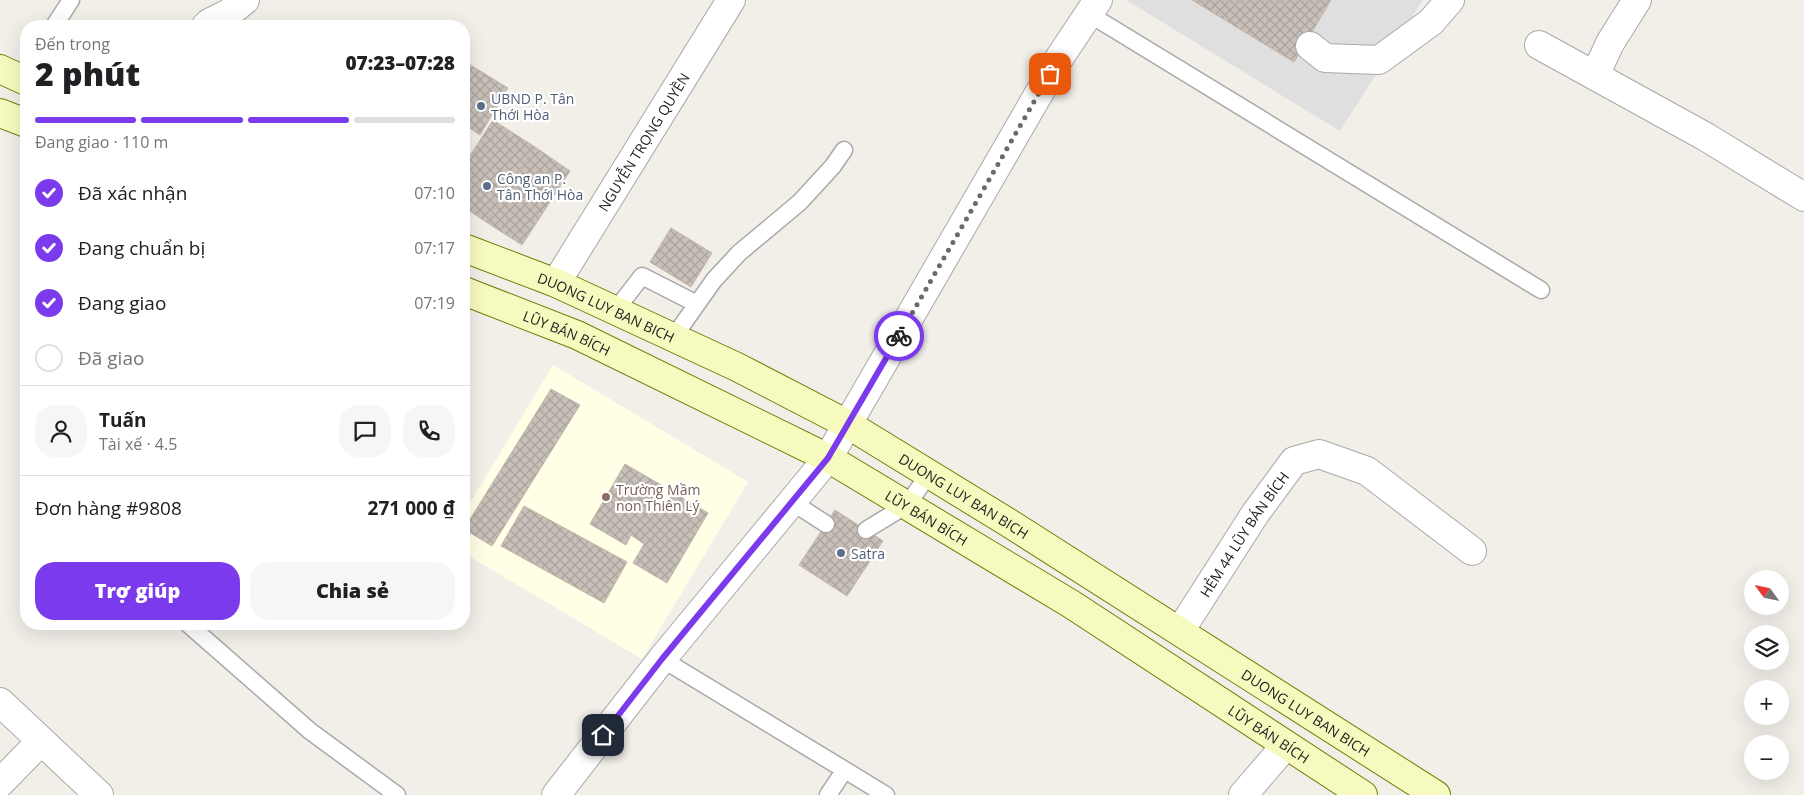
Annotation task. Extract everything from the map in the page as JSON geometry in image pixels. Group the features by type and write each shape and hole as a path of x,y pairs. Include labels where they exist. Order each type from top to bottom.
{"main road":[{"path":"0,70 20,78"},
{"path":"0,113 20,121"},
{"name":"DUONG LUY BAN BICH","path":"470,250 556,283 737,367 848,425 930,474 1180,631 1436,795"},
{"name":"LŨY BÁN BÍCH","path":"470,293 577,334 828,458 1071,604 1364,795"}],"street":[{"path":"214,20 229,13 245,0"},
{"name":"NGUYỄN TRỌNG QUYỀN","path":"556,283 730,0"},
{"path":"1310,46 1325,58 1379,60 1431,22 1450,0"},
{"path":"1602,79 1598,69 1610,43 1637,0"},
{"path":"556,795 662,659 828,458 1060,57 1093,7"},
{"path":"1539,45 1706,137 1804,197"},
{"name":"HẺM 44 LŨY BÁN BÍCH","path":"1180,631 1255,514 1294,461 1319,454 1367,471 1472,551"},
{"path":"0,702 99,795"},
{"path":"0,783 41,741"},
{"path":"1243,795 1286,745"}],"lane":[{"path":"58,20 71,0"},
{"path":"1093,7 1541,290"},
{"path":"673,338 714,280 739,254 800,202 833,166 844,150"},
{"path":"615,311 642,276 697,304"},
{"path":"866,530 907,505 930,474"},
{"path":"792,502 826,524"},
{"path":"195,630 310,731 397,795"},
{"path":"662,659 886,795"},
{"path":"828,795 844,771"}],"shaded area":[{"path":"1126,0 1423,0 1340,131"},
{"name":"Trường Mầm non Thiên Lý","path":"553,365 748,482 642,659 470,557 470,503"}],"building":[{"path":"1192,0 1331,0 1294,62"},
{"name":"UBND P. Tân Thới Hòa","path":"470,65 508,88 480,135 470,128"},
{"name":"Công an P. Tân Thới Hòa","path":"493,120 535,147 486,222 470,211 470,156"},
{"path":"535,147 570,171 522,245 486,222"},
{"path":"671,228 712,253 691,287 650,262"},
{"path":"551,389 580,405 492,546 470,533 470,519"},
{"path":"625,464 663,486 655,499 665,505 673,492 708,513 667,583 633,563 644,544 631,535 626,545 590,524"},
{"path":"524,506 627,562 604,603 501,546"},
{"name":"Satra","path":"835,510 883,541 847,596 799,565"}],"way so far":[{"path":"899,336 1050,74"}],"place":[{"name":"UBND P. Tân Thới Hòa","path":"481,106"},
{"name":"Công an P. Tân Thới Hòa","path":"487,186"},
{"name":"Trường Mầm non Thiên Lý","path":"606,497"},
{"name":"Satra","path":"841,553"}],"route":[{"path":"603,735 662,659 828,458 899,336"}]}
